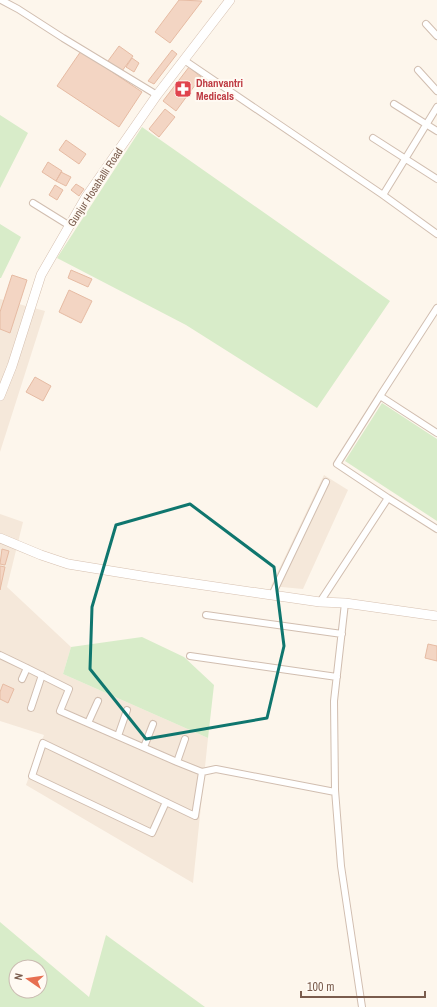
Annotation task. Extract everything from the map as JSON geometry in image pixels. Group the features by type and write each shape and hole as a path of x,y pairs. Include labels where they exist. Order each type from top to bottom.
{"street":[{"path":"1,0 157,94"},
{"name":"Gunjur Hosahalli Road","path":"0,396 12,366 41,275 92,188 157,94 230,0"},
{"path":"426,24 437,36"},
{"path":"184,60 383,195 437,234"},
{"path":"418,70 437,91"},
{"path":"394,104 437,132"},
{"path":"383,195 437,107"},
{"path":"373,138 437,179"},
{"path":"33,203 70,226"},
{"path":"437,308 337,464 437,529"},
{"path":"380,396 437,433"},
{"path":"272,595 326,482"},
{"path":"320,602 388,498"},
{"path":"0,538 41,555 68,564 320,602 346,603 437,616"},
{"path":"346,603 334,701 335,792 341,866 362,1007"},
{"path":"206,615 342,634"},
{"path":"0,655 69,689 60,711 177,762 202,772 216,769 335,792"},
{"path":"190,656 337,677"},
{"path":"22,679 27,668"},
{"path":"31,708 42,675"},
{"path":"88,723 98,701"},
{"path":"118,736 127,710"},
{"path":"144,747 153,724"},
{"path":"177,762 185,739"},
{"path":"166,802 152,833 32,776 43,743 166,802 195,816 202,772"}],"highlighted area":[{"path":"190,504 274,567 284,646 267,718 146,739 90,669 92,607 116,525"}],"shaded area":[{"path":"0,299 45,311 0,452"},
{"path":"324,475 348,490 303,589 271,586"},
{"path":"0,514 23,522 7,587 71,647 63,674 208,738 193,883 26,785 44,735 0,721"}],"green space":[{"path":"0,115 28,133 0,188"},
{"path":"142,127 390,301 317,408 186,325 57,258"},
{"path":"0,224 21,237 1,278 0,278"},
{"path":"382,403 437,439 437,521 345,461"},
{"path":"142,637 184,657 214,685 208,738 63,674 71,647"},
{"path":"0,922 44,959 8,959 8,999 48,999 48,962 89,997 106,935 205,1007 0,1007"}],"building":[{"path":"179,0 202,1 170,43 155,32"},
{"path":"119,46 133,56 122,71 108,61"},
{"path":"172,50 177,54 154,84 148,81"},
{"path":"81,51 142,92 119,127 57,86"},
{"path":"132,58 139,63 134,72 126,67"},
{"path":"189,67 201,77 176,111 163,101"},
{"path":"165,109 175,117 159,137 149,129"},
{"path":"66,140 86,154 79,164 59,150"},
{"path":"48,162 62,171 56,181 42,172"},
{"path":"61,172 71,177 66,186 56,181"},
{"path":"76,184 84,189 79,196 71,190"},
{"path":"55,185 63,190 57,200 49,195"},
{"path":"71,270 92,279 88,287 68,278"},
{"path":"12,275 27,280 10,333 0,329 0,312"},
{"path":"69,290 92,301 81,323 59,312"},
{"path":"35,377 51,386 43,401 26,392"},
{"path":"2,549 9,551 5,565 0,564"},
{"path":"0,566 5,567 0,590"},
{"path":"428,644 437,646 437,661 425,658"},
{"path":"3,684 14,689 8,703 0,699 0,692"}],"place":[{"name":"Dhanvantri Medicals","path":"183,89"}]}
